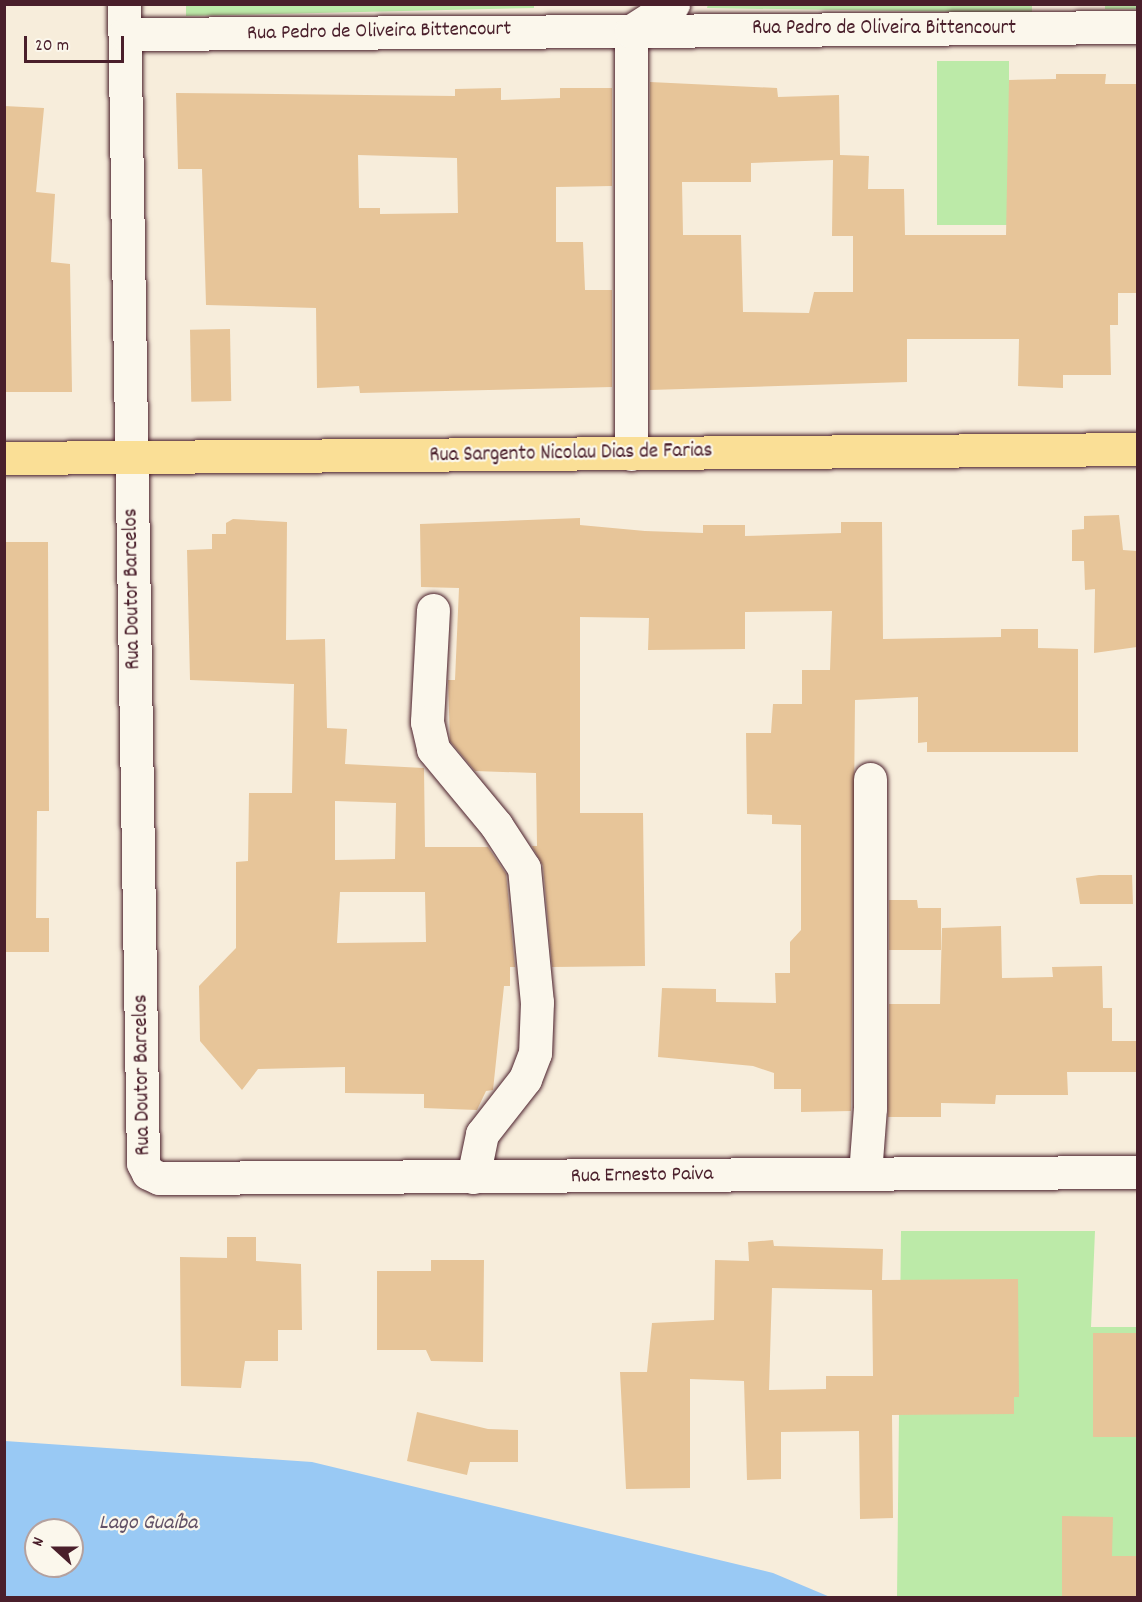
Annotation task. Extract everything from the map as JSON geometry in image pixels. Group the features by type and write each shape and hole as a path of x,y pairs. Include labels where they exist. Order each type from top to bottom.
{"main road":[{"name":"Rua Sargento Nicolau Dias de Farias","path":"4,458 131,459 1137,449"}],"street":[{"path":"561,4 598,29"},
{"path":"631,454 631,31 673,4"},
{"name":"Rua Pedro de Oliveira Bittencourt","path":"125,19 631,31 1063,16 1137,27"},
{"name":"Rua Doutor Barcelos","path":"125,19 143,1163 148,1173"},
{"path":"433,610 427,722 433,749 496,825 524,868 537,1002 535,1053 525,1079 482,1134 473,1177"},
{"path":"865,1174 870,1108 870,778"},
{"name":"Rua Ernesto Paiva","path":"148,1173 159,1178 1137,1172"}],"green space":[{"path":"186,4 534,4 534,8 186,16"},
{"path":"708,4 1032,5 1032,13 707,8"},
{"path":"1105,5 1137,5 1137,9 1105,9"},
{"path":"937,61 1009,61 1009,225 937,225"},
{"path":"901,1231 1095,1231 1091,1327 1137,1327 1137,1597 897,1598"}],"water":[{"name":"Lago Guaíba","path":"5,1441 312,1462 773,1573 830,1597 5,1597"}],"building":[{"path":"1056,74 1106,74 1105,84 1137,84 1137,293 1118,293 1118,325 1110,325 1111,375 1063,375 1063,388 1018,386 1019,339 907,339 907,382 650,390 650,82 777,88 778,97 839,95 840,155 869,156 868,189 904,189 905,235 1006,235 1009,80 1056,79","holes":["833,160 832,236 853,236 853,292 814,292 809,313 743,312 741,235 683,235 682,182 751,182 751,163"]},
{"path":"501,88 501,100 560,98 560,88 612,88 612,186 556,187 556,242 583,242 585,290 612,290 612,387 360,393 359,386 317,388 316,308 206,305 202,169 178,169 176,93 455,96 455,89","holes":["358,155 457,158 458,213 380,214 380,208 359,208"]},
{"path":"4,106 44,108 36,192 55,194 51,262 70,264 72,392 4,392"},
{"path":"230,329 231,401 191,402 190,330"},
{"path":"1119,515 1123,550 1137,551 1137,647 1094,653 1095,589 1085,590 1084,561 1072,561 1072,530 1084,529 1084,516"},
{"path":"580,518 580,525 645,531 703,533 703,525 745,525 745,536 841,533 841,522 882,522 883,639 1001,637 1001,629 1038,629 1038,648 1078,649 1078,752 927,752 927,742 918,743 918,697 855,700 851,1111 801,1112 801,1089 774,1089 774,1073 753,1066 658,1057 662,988 716,989 716,1002 776,1003 775,973 790,973 790,942 801,930 801,825 772,824 772,815 747,814 746,733 771,733 773,704 802,704 802,670 830,670 832,611 745,612 745,649 648,650 649,618 580,617 580,813 643,813 645,966 552,967 543,866 532,846 537,846 536,773 475,771 450,741 448,680 455,680 459,588 421,587 420,524"},
{"path":"233,519 287,522 286,640 325,639 327,728 347,729 345,764 424,768 425,847 488,847 506,874 515,967 510,967 510,986 504,986 493,1090 486,1091 477,1110 424,1108 424,1094 345,1093 345,1067 258,1069 242,1090 200,1041 199,986 236,948 236,862 248,861 249,793 292,793 294,684 190,680 187,550 212,549 212,534 226,534 226,523","holes":["335,801 396,803 395,859 335,860","340,892 425,892 426,942 337,943"]},
{"path":"4,542 48,542 49,811 37,811 36,918 49,918 49,952 4,952"},
{"path":"1132,875 1133,904 1080,904 1076,878"},
{"path":"889,900 917,900 918,908 941,908 941,950 889,950"},
{"path":"1001,926 1002,978 1053,977 1052,967 1102,966 1103,1008 1112,1008 1112,1041 1137,1041 1137,1072 1067,1072 1068,1095 996,1095 995,1104 941,1103 941,1117 888,1117 889,1004 940,1004 942,928"},
{"path":"227,1237 256,1237 256,1261 301,1264 302,1330 278,1330 278,1361 245,1361 241,1388 181,1386 180,1257 227,1258"},
{"path":"773,1240 774,1246 883,1249 882,1280 1018,1279 1019,1397 1014,1397 1014,1414 892,1415 893,1518 860,1519 859,1431 781,1432 781,1479 747,1480 744,1381 690,1379 690,1488 626,1489 620,1372 647,1372 652,1323 714,1320 715,1260 749,1261 748,1242","holes":["772,1288 872,1290 873,1376 826,1376 826,1389 769,1390"]},
{"path":"431,1260 484,1260 483,1362 431,1361 426,1350 377,1350 377,1271 431,1271"},
{"path":"1093,1333 1137,1333 1137,1437 1093,1437"},
{"path":"417,1412 488,1429 518,1430 518,1462 470,1462 467,1475 407,1461"},
{"path":"1062,1516 1113,1517 1112,1556 1137,1556 1137,1598 1062,1598"}]}
